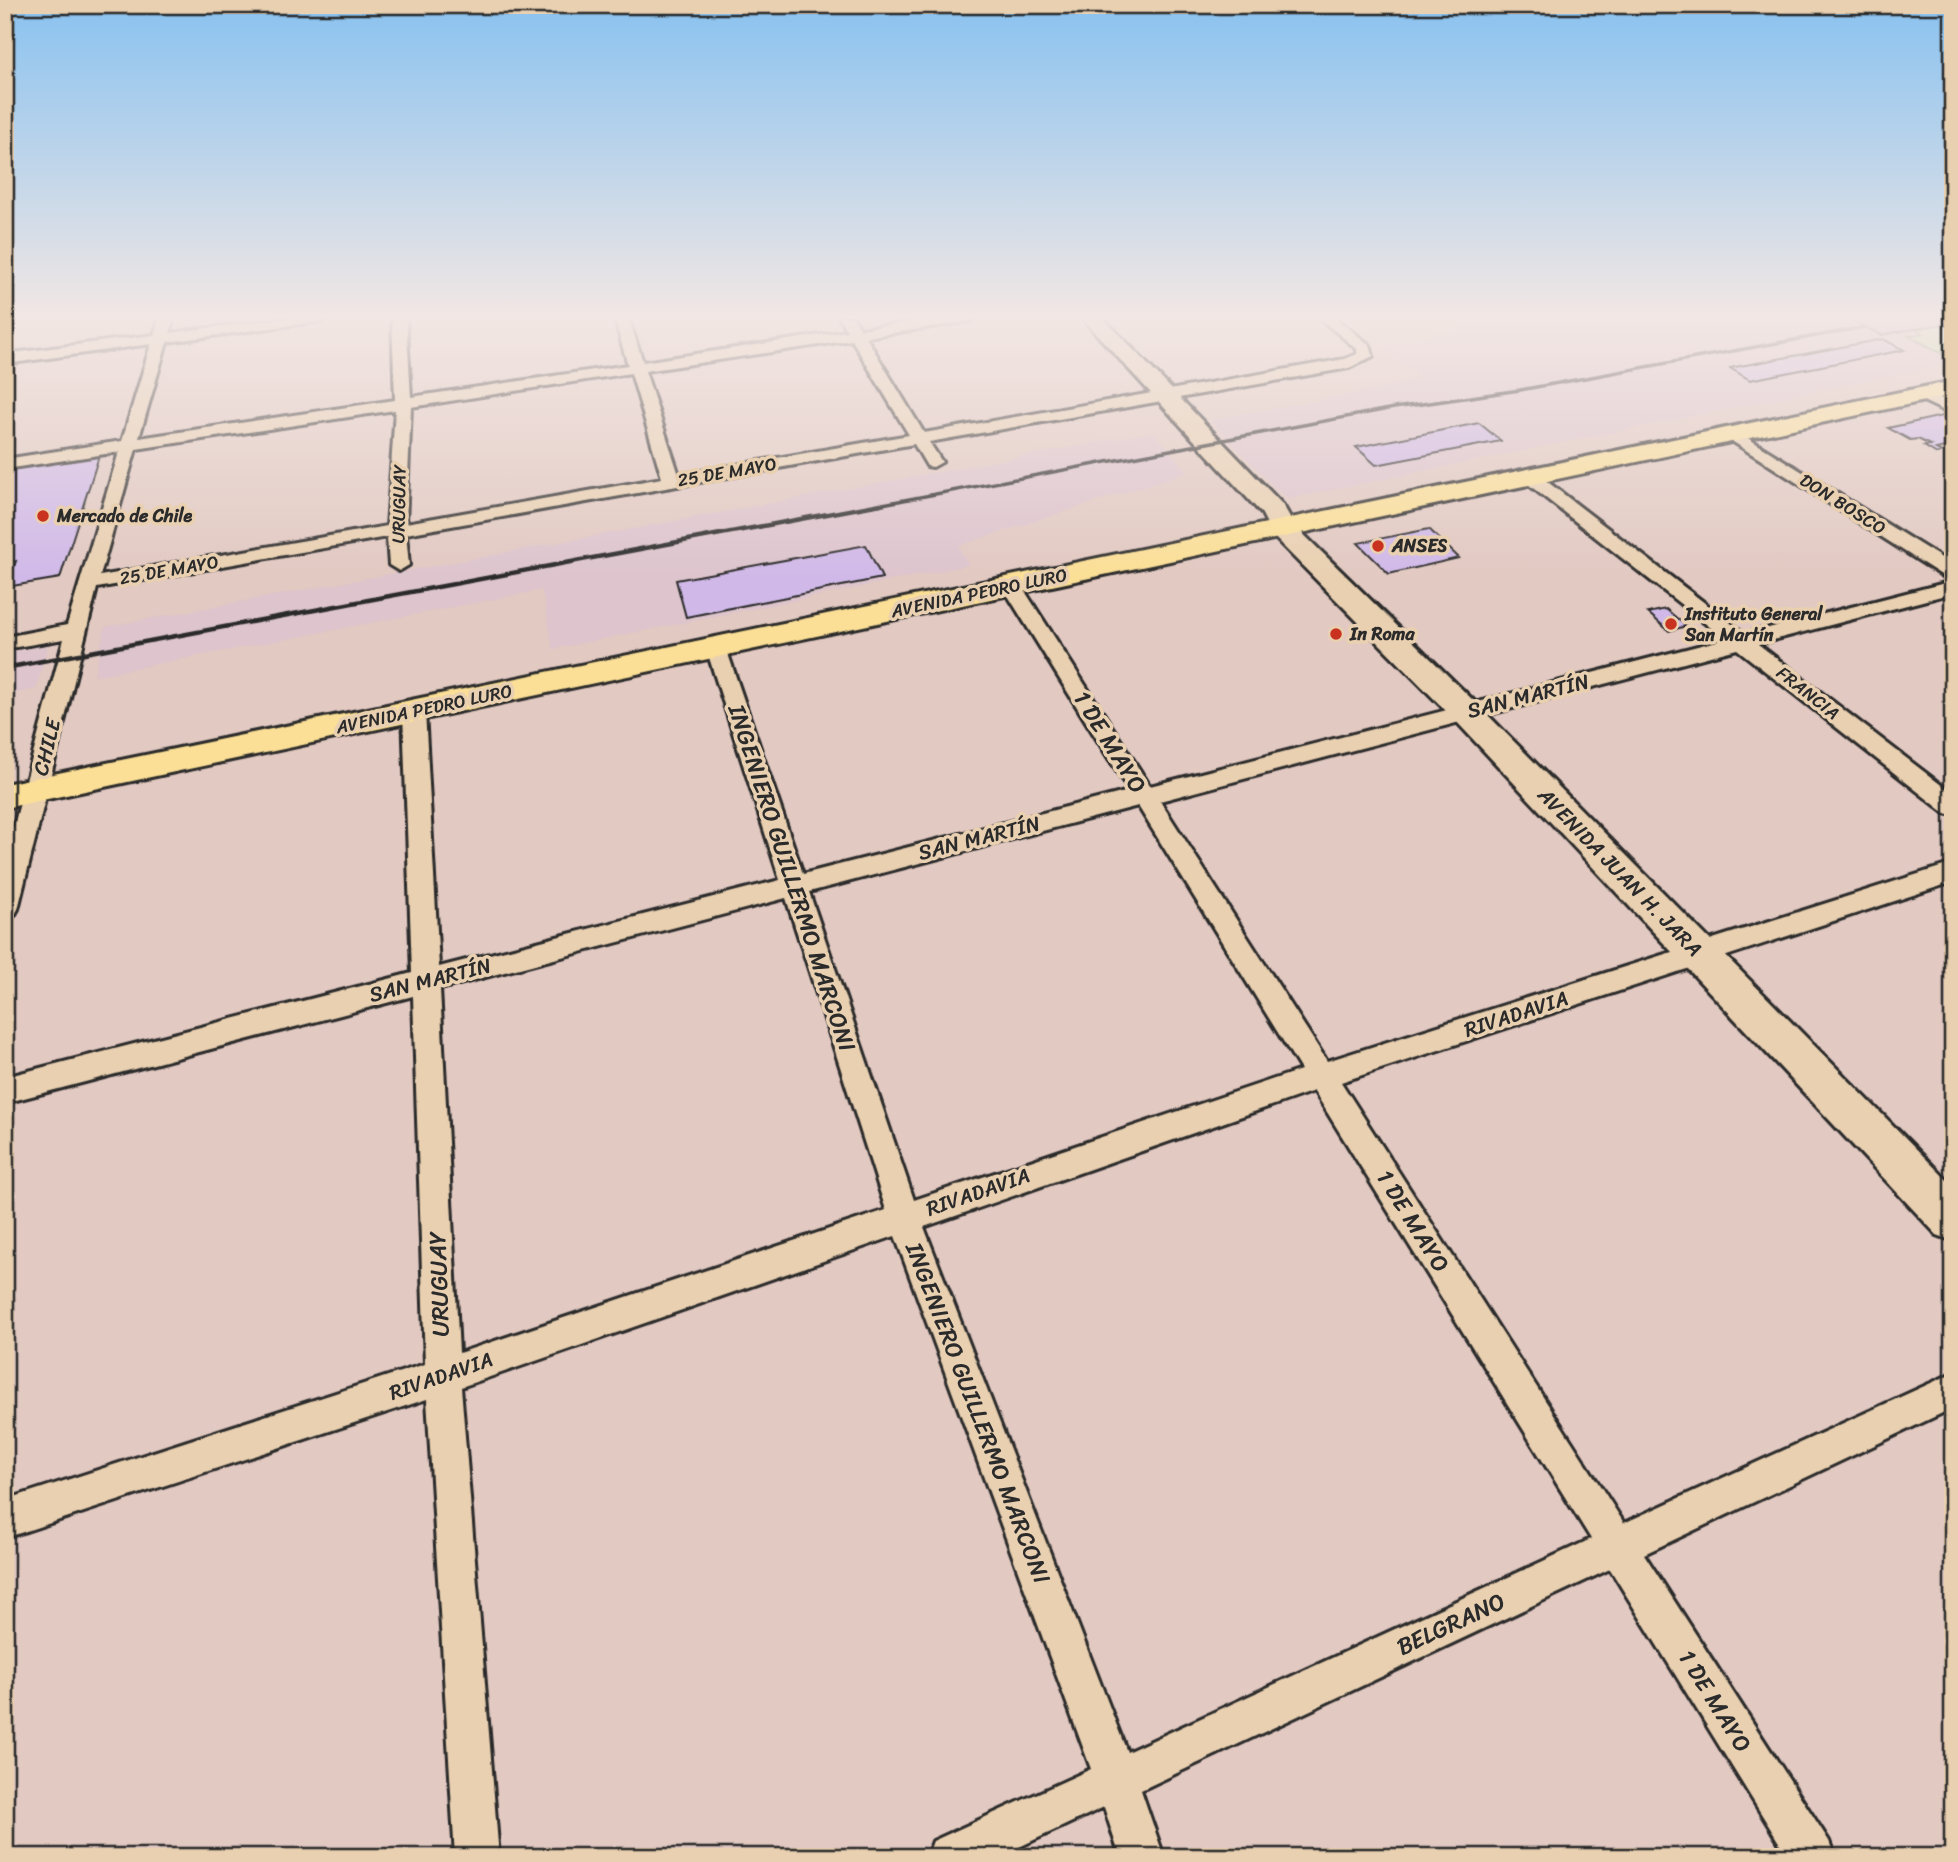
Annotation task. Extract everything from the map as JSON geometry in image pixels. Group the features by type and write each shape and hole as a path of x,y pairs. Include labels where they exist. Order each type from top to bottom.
{"main road":[{"name":"AVENIDA JUAN H. JARA","path":"1160,404 1251,516 1283,530 1466,712 1953,1219"},
{"name":"AVENIDA PEDRO LURO","path":"21,793 1880,404"}],"street":[{"name":"CHILE","path":"5,909 21,793 77,630 143,404"},
{"path":"5,464 398,404"},
{"name":"URUGUAY","path":"399,565 396,531 404,404"},
{"path":"648,404 672,482"},
{"path":"898,404 933,462"},
{"name":"25 DE MAYO","path":"89,584 1115,404"},
{"name":"DON BOSCO","path":"1733,434 1953,574"},
{"name":"FRANCIA","path":"1530,477 1953,807"},
{"name":"1 DE MAYO","path":"1012,586 1813,1857"},
{"name":"SAN MARTÍN","path":"5,1090 1953,587"},
{"path":"5,643 77,630"},
{"name":"INGENIERO GUILLERMO MARCONI","path":"716,648 904,1217 1116,1779 1142,1857"},
{"name":"URUGUAY","path":"414,711 443,1376 477,1857"},
{"name":"RIVADAVIA","path":"5,1519 443,1376 1321,1076 1953,872"},
{"name":"BELGRANO","path":"949,1857 1953,1391"}],"shaded area":[{"path":"1298,404 1752,404 1291,498 1281,494 1210,420"},
{"path":"1153,432 1188,472 958,546 969,565 553,649 542,590 94,676 105,627"},
{"path":"48,645 36,689 5,695 5,653"}],"building":[{"path":"1942,416 1953,423 1953,445 1936,449 1942,452 1937,454 1924,446 1930,445 1918,439 1910,440 1888,428"},
{"path":"1479,423 1501,441 1376,465 1356,447"},
{"name":"Mercado de Chile","path":"99,456 60,578 6,587 16,561 5,563 5,470"},
{"name":"ANSES","path":"1429,529 1459,558 1389,574 1358,543"},
{"path":"866,545 882,578 686,617 676,580"},
{"name":"Instituto General San Martín","path":"1666,609 1686,626 1669,631 1648,613"}],"railway":[{"path":"872,506 1423,404"},
{"path":"5,668 881,504"}],"place":[{"name":"Mercado de Chile","path":"43,516"},
{"name":"ANSES","path":"1378,546"},
{"name":"Instituto General San Martín","path":"1671,624"},
{"name":"In Roma","path":"1336,634"}]}
